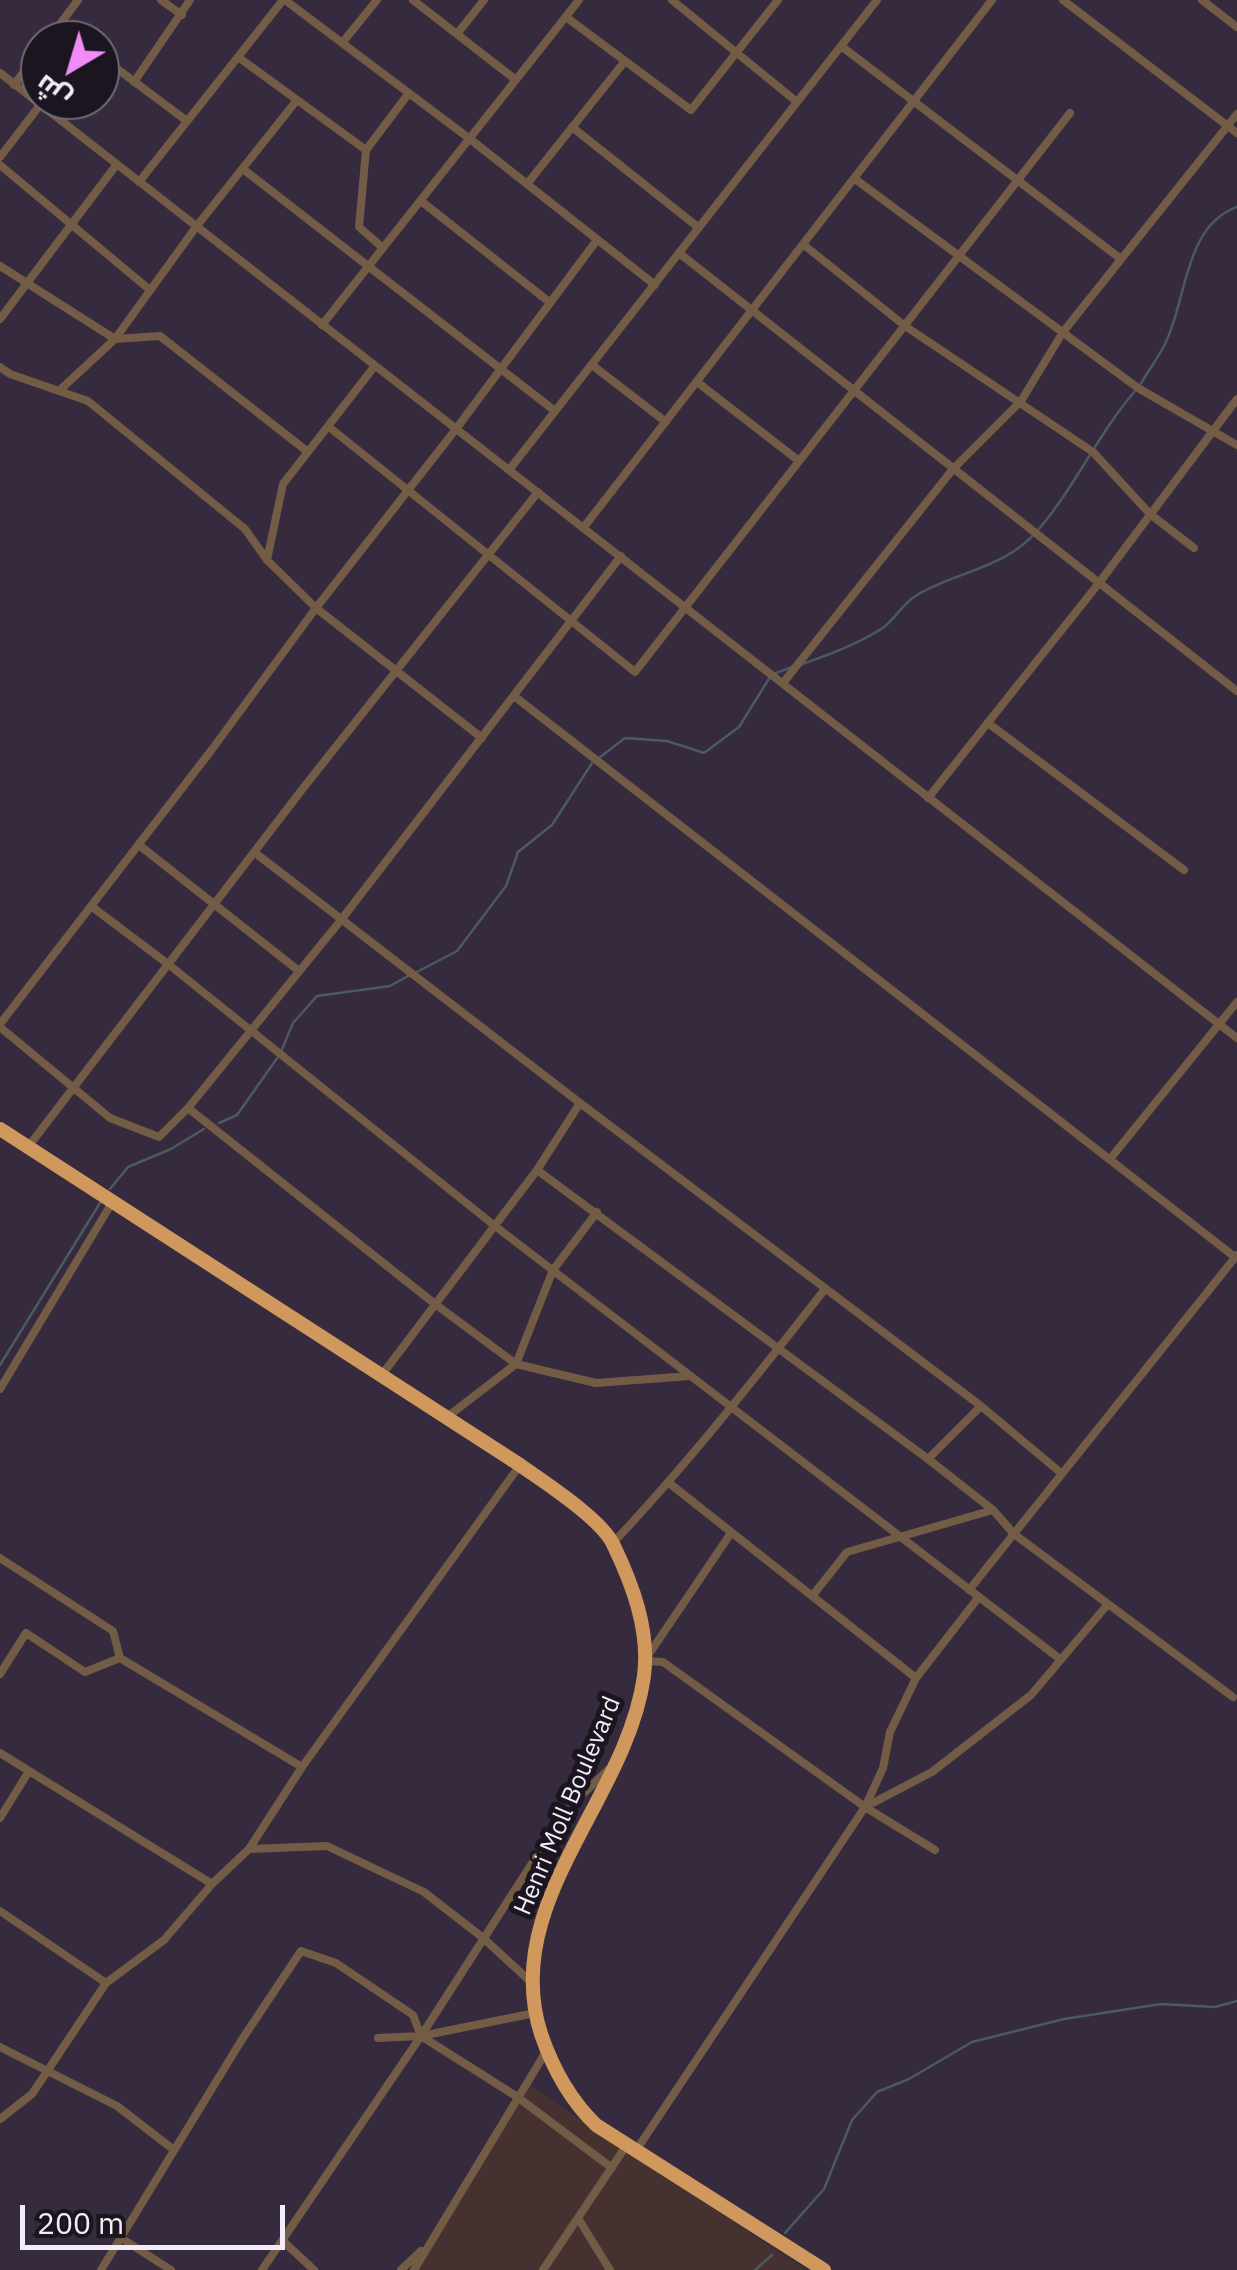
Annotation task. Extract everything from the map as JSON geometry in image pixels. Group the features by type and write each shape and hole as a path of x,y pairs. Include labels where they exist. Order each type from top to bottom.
{"highway":[{"name":"Henri Moll Boulevard","path":"0,1130 520,1465 584,1512 613,1542 638,1609 644,1661 641,1689 626,1736 541,1922 532,1954 534,2013 560,2080 579,2108 631,2149 824,2270"}],"street":[{"path":"161,0 182,15"},
{"path":"134,82 190,0"},
{"path":"140,182 284,0 470,138 654,284"},
{"path":"342,42 377,0"},
{"path":"413,0 516,80"},
{"path":"458,34 484,0"},
{"path":"322,325 579,0"},
{"path":"672,0 798,102"},
{"path":"566,17 690,110 778,0"},
{"path":"509,470 877,0"},
{"path":"584,527 992,0"},
{"path":"1063,0 1237,133"},
{"path":"1202,0 1237,27"},
{"path":"841,46 1121,259"},
{"path":"238,57 366,150"},
{"path":"527,184 625,61"},
{"path":"120,71 187,121"},
{"path":"0,74 20,89"},
{"path":"14,84 20,76"},
{"path":"383,248 359,227 366,150 409,93"},
{"path":"61,389 115,338 196,227 298,100"},
{"path":"329,427 635,672 1070,114"},
{"path":"782,683 953,469 1020,401 1063,332 1237,114"},
{"path":"0,157 28,120"},
{"path":"60,120 1237,1038"},
{"path":"572,127 699,228"},
{"path":"0,319 117,164"},
{"path":"0,165 150,290"},
{"path":"243,169 555,411"},
{"path":"855,179 1138,388 1237,445"},
{"path":"420,201 548,301"},
{"path":"597,240 0,1025 110,1118 159,1137 188,1108 341,920 621,556"},
{"path":"804,246 905,326 1093,452 1150,514 1194,548"},
{"path":"679,254 1237,691"},
{"path":"0,266 115,338 160,336 308,452"},
{"path":"592,365 666,422"},
{"path":"0,366 10,374 88,400 244,529 267,560 316,608 482,738"},
{"path":"267,560 283,484 374,366"},
{"path":"697,382 800,461"},
{"path":"928,798 1099,583 1237,399"},
{"path":"28,1147 538,492"},
{"path":"514,696 1236,1256 969,1590"},
{"path":"988,723 1184,870"},
{"path":"139,844 300,971"},
{"path":"254,852 981,1406 1061,1473"},
{"path":"91,906 495,1226 1060,1659"},
{"path":"1110,1159 1237,1002"},
{"path":"381,1376 537,1170 580,1103"},
{"path":"188,1108 516,1364 596,1382 690,1376"},
{"path":"537,1170 928,1459 993,1510 1014,1534 1232,1697"},
{"path":"0,1388 113,1201"},
{"path":"447,1417 516,1364 553,1270 596,1212"},
{"path":"613,1542 732,1408 825,1288"},
{"path":"928,1459 981,1406"},
{"path":"0,2119 32,2094 106,1983 164,1940 212,1884 249,1849 302,1767 520,1465"},
{"path":"669,1483 916,1678"},
{"path":"813,1594 847,1552 993,1510"},
{"path":"644,1661 731,1533"},
{"path":"0,1558 113,1630 120,1658 302,1767"},
{"path":"543,2270 612,2168 631,2149 866,1806 883,1768 890,1732 916,1678 978,1598"},
{"path":"866,1806 932,1772 1032,1695 1108,1604"},
{"path":"0,1674 26,1634 85,1672 120,1658"},
{"path":"0,1654 9,1660"},
{"path":"644,1661 662,1662 866,1806 936,1850"},
{"path":"0,1752 212,1884"},
{"path":"262,2270 421,2036 567,1809 612,1766"},
{"path":"0,1818 30,1771"},
{"path":"249,1849 327,1846 424,1892 531,1982"},
{"path":"0,1911 106,1983"},
{"path":"101,2270 301,1951 336,1963 412,2016 421,2036 516,2096 612,2168"},
{"path":"378,2038 421,2036 534,2013"},
{"path":"0,2047 117,2106 174,2150"},
{"path":"414,2270 547,2050"},
{"path":"578,2218 610,2270"},
{"path":"121,2238 171,2270"},
{"path":"283,2241 314,2270"},
{"path":"401,2270 425,2248"}],"shaded area":[{"path":"530,2085 544,2095 806,2270 416,2270"}],"waterway":[{"path":"1140,385 1165,344 1189,266 1206,230 1237,207"},
{"path":"800,665 864,639 884,627 917,595 996,561 1025,543 1051,513 1135,391"},
{"path":"776,673 792,667"},
{"path":"599,758 625,738 667,741 704,753 739,727 770,677"},
{"path":"415,973 457,951 506,886 518,852 552,825 592,763"},
{"path":"219,1123 237,1115 280,1054 293,1023 317,996 390,986 408,976"},
{"path":"110,1189 128,1167 171,1149 204,1129"},
{"path":"0,1365 100,1203"},
{"path":"785,2233 824,2189 852,2120 877,2092 909,2079 972,2042 1064,2019 1161,2004 1215,2007 1237,2001"},
{"path":"755,2270 772,2255"}]}
